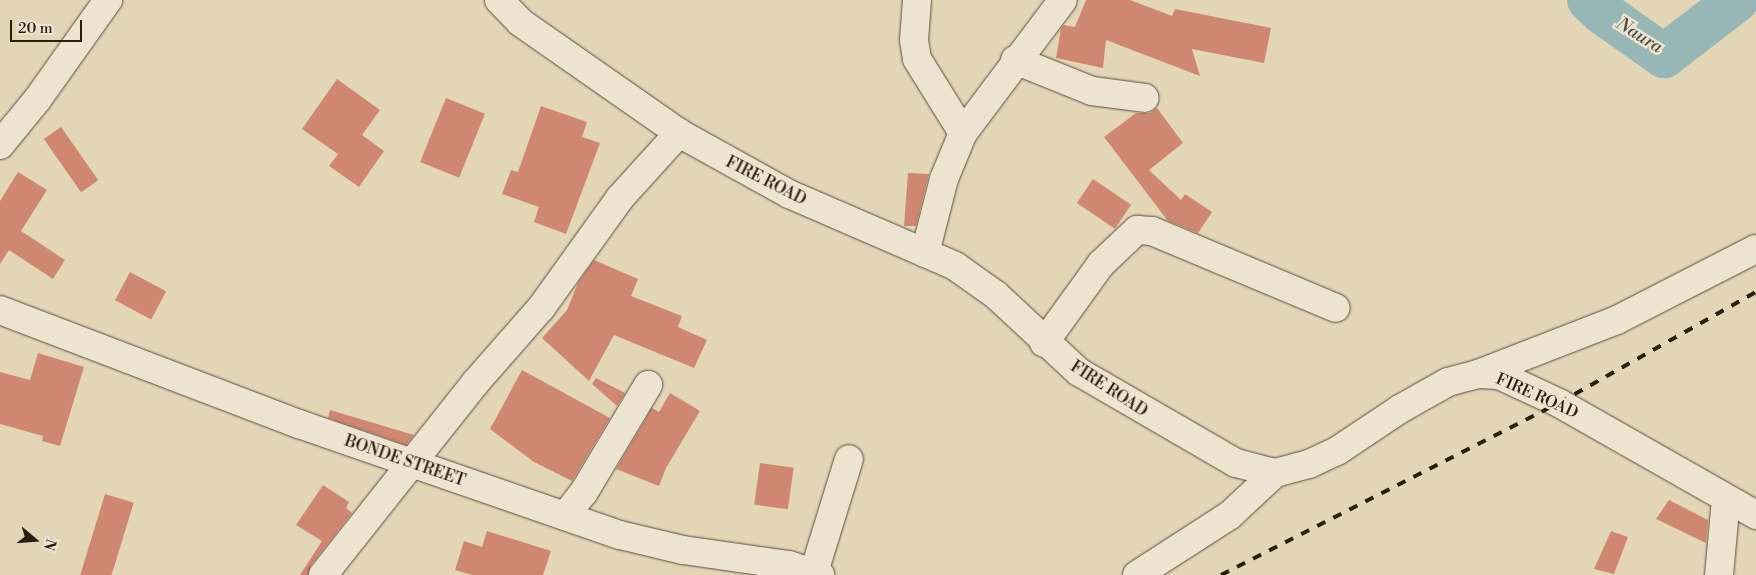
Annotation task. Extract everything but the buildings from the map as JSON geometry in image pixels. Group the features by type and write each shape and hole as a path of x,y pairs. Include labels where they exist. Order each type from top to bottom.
{"street":[{"path":"0,145 37,100 108,0"},
{"name":"FIRE ROAD","path":"500,0 520,22 679,133 789,194 925,253 977,280 1044,343 1079,372 1215,453 1236,463 1275,473 1309,464 1337,451 1422,396 1448,382 1478,374 1498,376 1559,403 1756,515"},
{"path":"917,0 916,59 964,133"},
{"path":"925,253 944,179 964,133 1015,60 1063,0"},
{"path":"1015,60 1092,91 1145,98"},
{"path":"323,575 410,464 541,308 620,198 679,133"},
{"path":"1044,343 1101,264 1137,230 1152,231 1336,308"},
{"path":"1478,374 1618,320 1756,249"},
{"name":"BONDE STREET","path":"0,310 137,365 410,464 649,543 789,564 817,573"},
{"path":"566,516 584,492 648,385"},
{"path":"817,573 849,459"},
{"path":"1137,575 1230,515 1275,473"},
{"path":"1719,575 1726,499"}],"waterway":[{"name":"Naura","path":"1589,0 1603,13 1664,56 1737,0"}],"railway":[{"path":"1221,575 1559,403 1756,292"}]}
